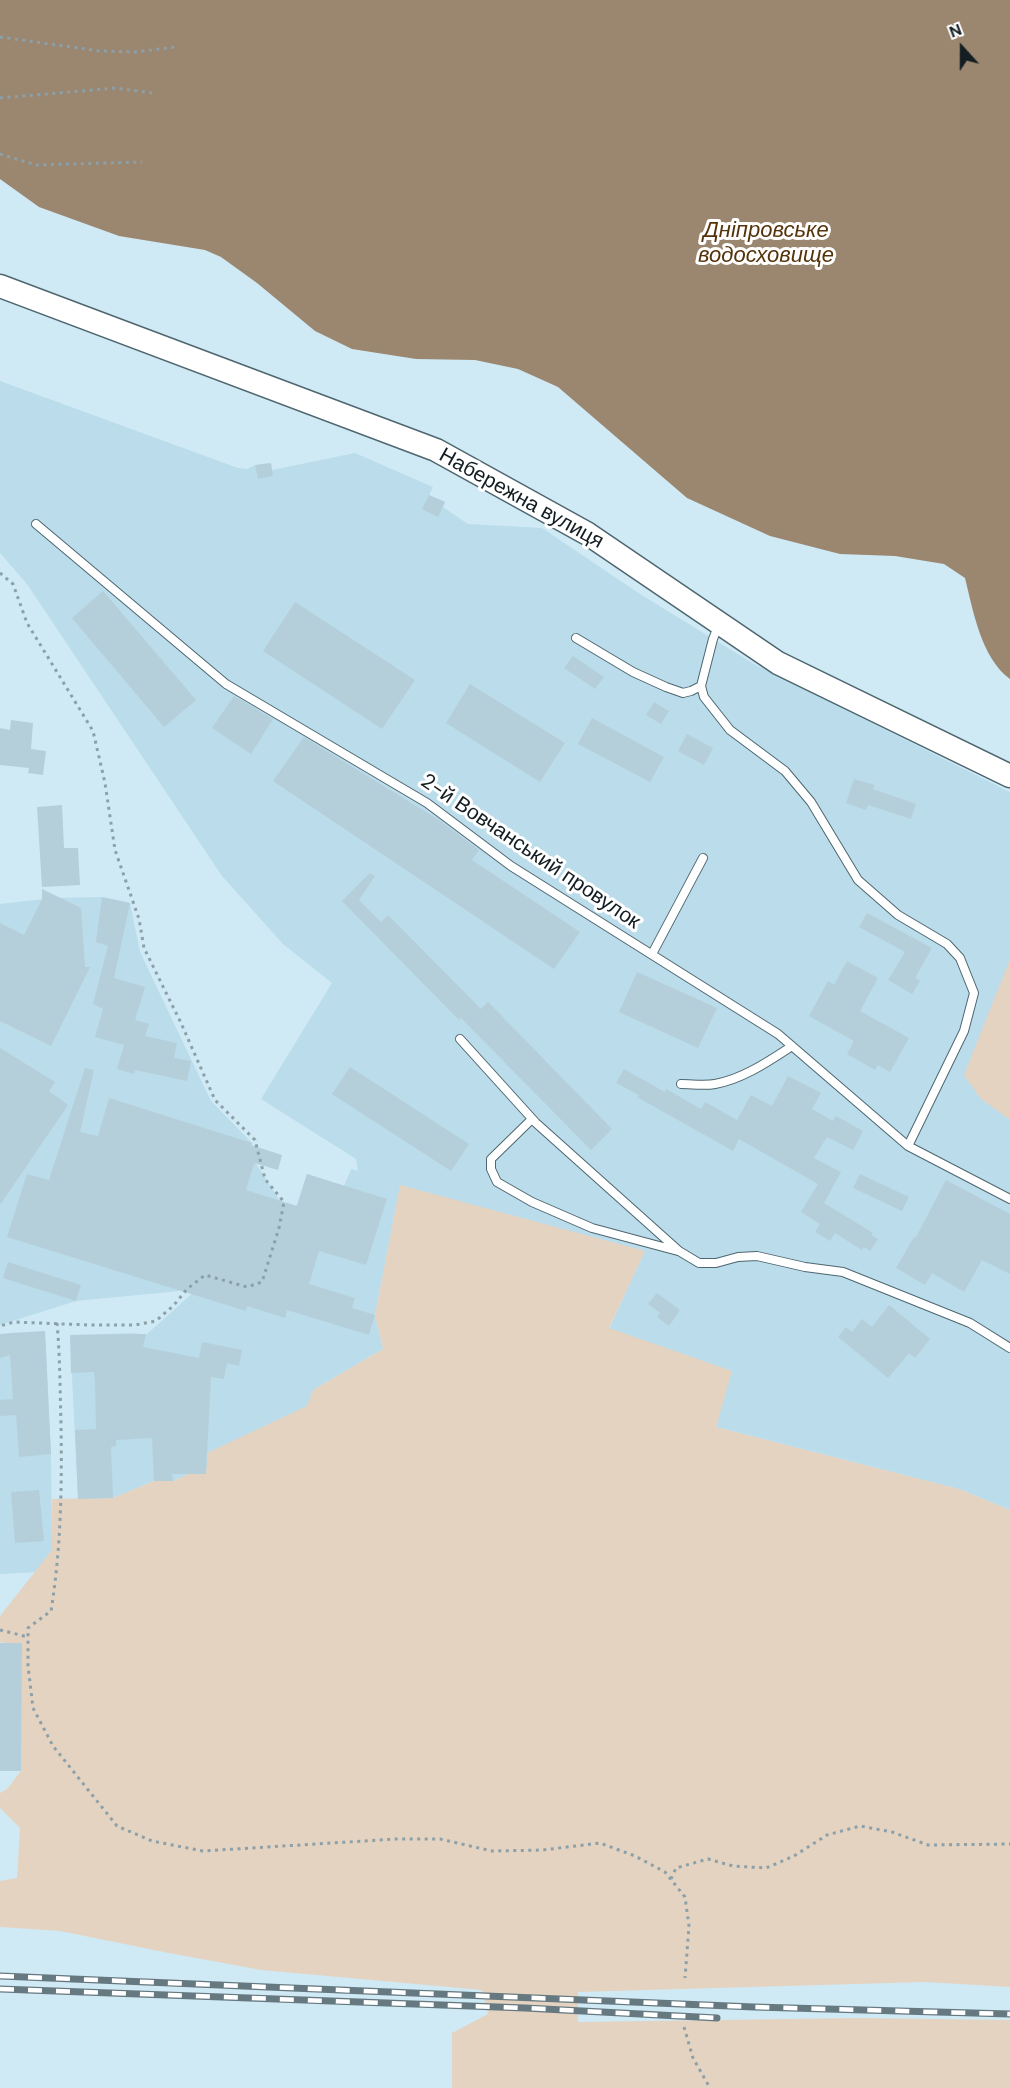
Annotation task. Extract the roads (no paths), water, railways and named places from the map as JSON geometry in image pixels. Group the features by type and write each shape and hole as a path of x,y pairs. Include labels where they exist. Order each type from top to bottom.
{"street":[{"name":"Набережна вулиця","path":"0,286 436,450 588,534 778,663 1010,776"}],"lane":[{"name":"2-й Вовчанський провулок","path":"36,524 226,684 427,803 511,866 778,1034 908,1146 1010,1199"},
{"path":"719,623 700,686 704,696 730,730 785,771 811,802 858,880 898,915 947,944 960,958 974,993 964,1032 908,1146"},
{"path":"576,638 633,672 666,687 683,693 692,692 700,686"},
{"path":"652,954 703,858"},
{"path":"460,1039 532,1119 680,1251 699,1263 716,1263 738,1257 757,1256 805,1267 843,1272 970,1323 1010,1347"},
{"path":"681,1084 713,1085 731,1080 764,1064 792,1046"},
{"path":"532,1119 491,1159 491,1169 497,1182 532,1202 592,1228 680,1251"}],"water":[{"name":"Дніпровське водосховище","path":"0,0 1010,0 1010,679 1000,670 985,646 965,578 944,564 895,556 840,554 770,536 687,498 558,387 518,369 475,360 416,359 352,349 315,331 257,283 221,257 205,250 119,236 39,207 0,179"}],"railway":[{"path":"0,1976 754,2007 1010,2014"},
{"path":"0,1989 525,2008 717,2018"}]}
